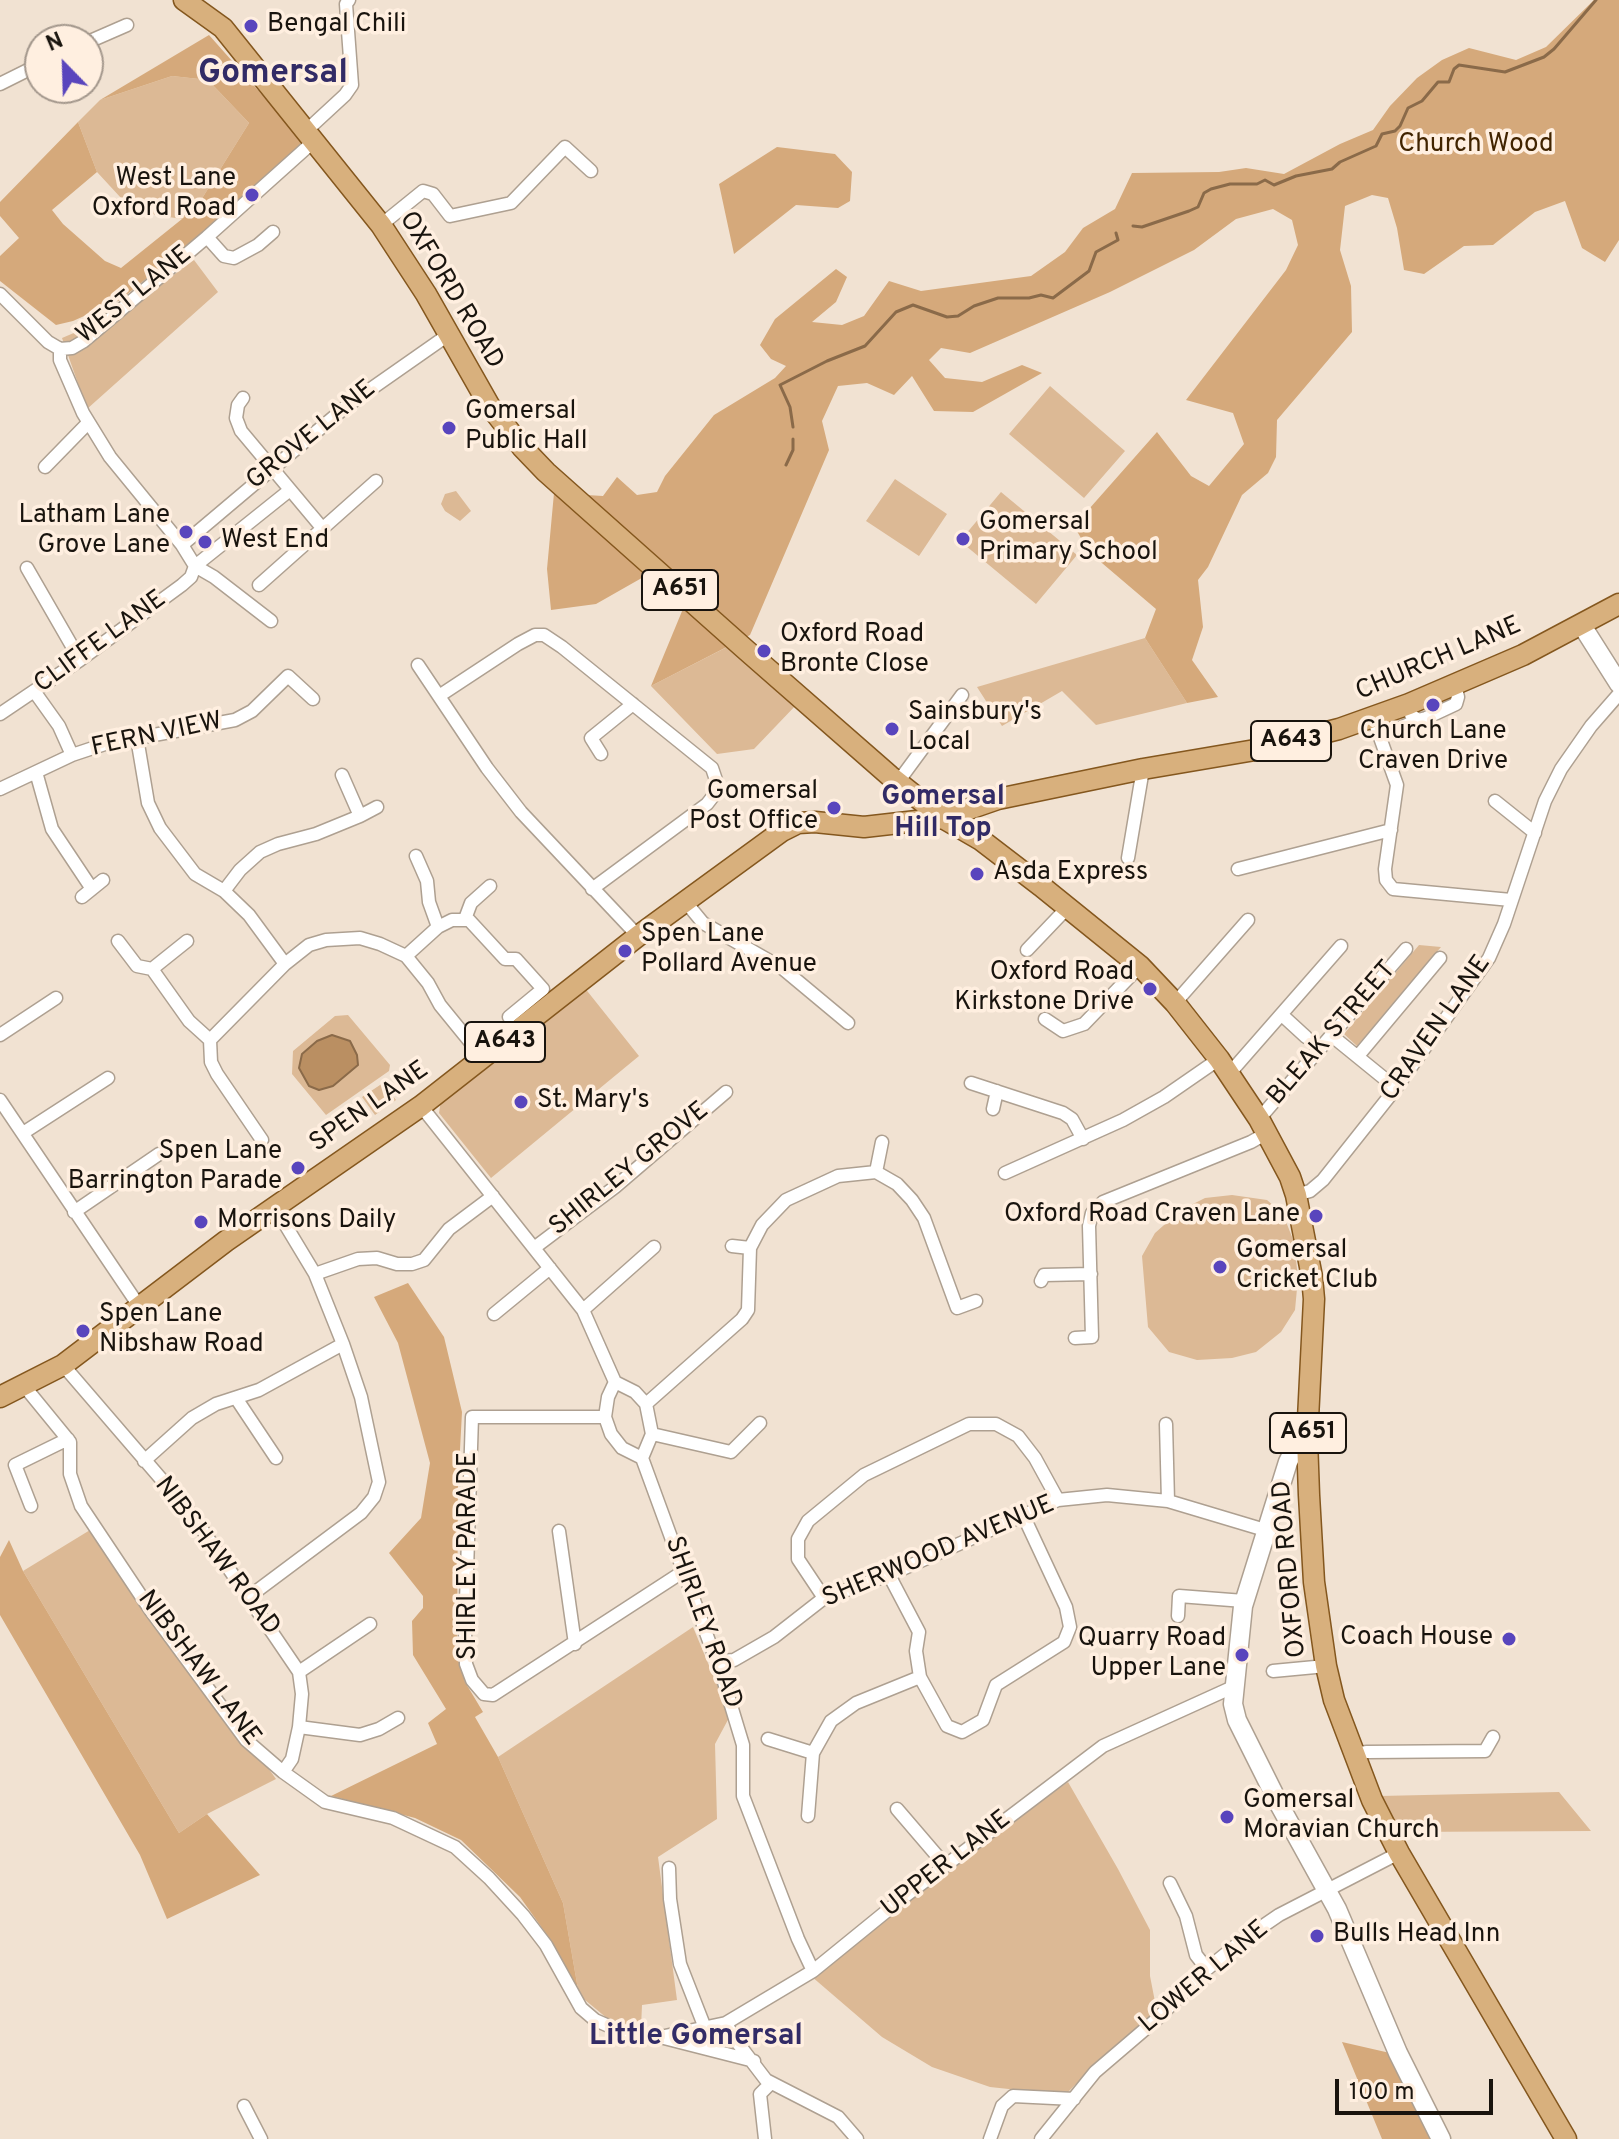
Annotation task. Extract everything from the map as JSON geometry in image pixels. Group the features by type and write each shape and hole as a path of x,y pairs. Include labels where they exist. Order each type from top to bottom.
{"main road":[{"name":"OXFORD ROAD","path":"184,0 223,28 381,225 426,294 495,412 522,447 546,472 898,782 943,818 981,840 1140,966 1175,1003 1224,1066 1263,1126 1296,1195 1314,1299 1307,1439 1314,1582 1334,1700 1372,1800 1399,1853 1566,2139"},
{"name":"CHURCH LANE","path":"943,818 998,799 1255,750 1373,718 1413,712 1455,685 1523,655 1619,604"},
{"name":"SPEN LANE","path":"0,1397 25,1387 63,1365 274,1206 421,1106 684,900 782,831 798,823 864,827 943,818"}],"street":[{"name":"WEST LANE","path":"60,349 72,348 84,341 207,237 310,136 345,95 352,85 345,1"},
{"path":"104,35 127,25"},
{"path":"0,84 24,72"},
{"path":"381,225 423,191 433,194 450,216 511,203 565,147 591,171"},
{"name":"WEST LANE","path":"207,237 224,256 234,258 258,245 273,232"},
{"path":"0,294 48,342 60,349 60,360 88,423 110,457 182,545 195,566 271,621"},
{"name":"GROVE LANE","path":"182,545 370,388 448,335"},
{"path":"243,398 238,405 236,418 241,431 323,529"},
{"path":"45,467 88,423"},
{"path":"259,585 376,481"},
{"name":"CLIFFE LANE","path":"0,714 182,585 191,577 195,566 290,490"},
{"path":"27,568 80,660"},
{"path":"1581,624 1619,684"},
{"path":"439,696 535,635 544,635 712,768 717,783 714,795 707,804 592,889"},
{"path":"418,665 487,768 521,812 638,936"},
{"name":"FERN VIEW","path":"0,789 72,755 118,740 235,720 266,700 292,671 313,699"},
{"name":"FERN VIEW","path":"34,691 59,726 72,755"},
{"name":"CRAVEN LANE","path":"1296,1195 1310,1191 1323,1180 1396,1088 1489,958 1545,801 1561,769 1591,726 1619,694"},
{"path":"898,782 962,695"},
{"path":"601,754 591,738 633,704"},
{"path":"1402,727 1413,712"},
{"path":"1373,718 1397,785 1386,880 1393,889 1511,900"},
{"path":"137,738 144,786 154,817 195,874 224,891 249,915 285,964"},
{"path":"1128,858 1143,769"},
{"path":"36,772 52,829 87,893 103,880"},
{"path":"342,775 360,816"},
{"path":"1495,801 1535,833"},
{"path":"224,891 240,870 260,852 316,834 377,807"},
{"path":"1238,869 1391,830"},
{"path":"416,856 427,881 429,902 438,927"},
{"path":"465,919 471,903 490,886"},
{"path":"684,900 703,923 782,968 848,1023"},
{"path":"1027,950 1068,907"},
{"path":"406,956 438,927 452,920 469,920 505,959 516,959 543,989 509,1017"},
{"path":"1175,1003 1248,920"},
{"path":"210,1040 285,964 309,945 326,940 360,938 406,956 428,983 440,1005 484,1059"},
{"path":"118,941 137,966 152,969 189,1021 210,1040 211,1062 217,1074 262,1140"},
{"path":"152,969 187,941"},
{"name":"BLEAK STREET","path":"1263,1126 1332,1036 1406,949"},
{"path":"1005,1173 1083,1139 1224,1066 1282,1015 1339,954"},
{"path":"1358,1056 1440,958"},
{"path":"1045,1019 1063,1031 1084,1024 1140,966"},
{"path":"0,1035 56,998"},
{"path":"1282,1015 1306,1037"},
{"path":"1332,1036 1396,1088"},
{"path":"23,1133 108,1078"},
{"path":"971,1083 1063,1113 1072,1119 1083,1139"},
{"path":"993,1109 997,1091"},
{"name":"SHIRLEY GROVE","path":"534,1248 615,1187 726,1092"},
{"path":"0,1100 139,1306"},
{"path":"421,1106 583,1310 615,1382 635,1392 646,1404 652,1434 642,1458 622,1448 611,1434 605,1417 608,1397 615,1382"},
{"path":"1075,1338 1092,1337 1089,1226 1092,1213 1103,1202 1251,1142 1263,1126"},
{"path":"876,1172 882,1142"},
{"path":"74,1212 159,1154"},
{"path":"646,1404 742,1319 748,1310 750,1248 762,1225 786,1200 838,1176 876,1172 897,1184 924,1218 957,1308 976,1301"},
{"path":"315,1274 358,1259 377,1258 397,1264 424,1260 449,1229 493,1196"},
{"path":"250,1596 361,1513 374,1497 379,1482 361,1397 343,1344 315,1274 274,1206"},
{"path":"732,1246 750,1248"},
{"path":"583,1310 654,1247"},
{"path":"494,1314 550,1268"},
{"path":"1042,1275 1091,1274"},
{"path":"144,1461 192,1418 216,1404 259,1390 343,1344"},
{"name":"NIBSHAW ROAD","path":"63,1365 193,1516 299,1672"},
{"path":"0,1468 68,1439 25,1387"},
{"path":"236,1398 276,1458"},
{"name":"SHIRLEY PARADE","path":"605,1417 472,1417 465,1632 466,1664 472,1680 484,1694 493,1695 684,1571"},
{"path":"652,1434 731,1452 760,1423"},
{"path":"824,1598 798,1559 798,1539 808,1521 864,1475 969,1424 996,1424 1018,1436 1035,1458 1058,1500"},
{"path":"1166,1424 1168,1501"},
{"name":"NIBSHAW LANE","path":"68,1439 70,1474 81,1506 151,1611 234,1725 283,1772 325,1802 393,1818 455,1847 523,1915 546,1945 581,2008"},
{"path":"1307,1439 1296,1446 1288,1462 1244,1601 1233,1704 1237,1720 1280,1806 1328,1891 1398,2053 1441,2139"},
{"name":"SHIRLEY ROAD","path":"642,1458 713,1652 721,1661 723,1679 743,1745 743,1796 813,1971"},
{"path":"17,1463 15,1465 31,1506"},
{"name":"SHERWOOD AVENUE","path":"721,1661 734,1660 774,1637 824,1598 889,1575 1058,1500 1107,1495 1168,1501 1265,1530"},
{"path":"889,1575 919,1632 916,1651 920,1677 947,1726 962,1732 983,1720 996,1685 1064,1642 1070,1627 1066,1607 1024,1517"},
{"path":"559,1531 575,1644"},
{"path":"1178,1616 1179,1596 1244,1601"},
{"path":"283,1772 292,1759 299,1727 302,1694 299,1672 370,1624"},
{"path":"1273,1671 1326,1666"},
{"path":"808,1816 813,1753 831,1721 856,1703 920,1677"},
{"name":"UPPER LANE","path":"660,2037 726,2023 813,1971 945,1865 1103,1746 1233,1687"},
{"path":"299,1727 360,1735 398,1718"},
{"path":"1485,1751 1493,1737"},
{"path":"768,1739 813,1753"},
{"path":"1353,1754 1485,1751"},
{"path":"1485,1751 1494,1764"},
{"path":"897,1809 945,1865"},
{"name":"LOWER LANE","path":"1041,2139 1095,2072 1157,2019 1207,1969 1279,1915 1399,1853"},
{"path":"669,1868 670,1899 680,1964 705,2028"},
{"path":"1170,1883 1186,1916 1196,1955 1207,1969"},
{"name":"UPPER LANE","path":"581,2008 614,2030 627,2034 660,2037 754,2061"},
{"path":"726,2023 734,2038 771,2083 838,2117 857,2139"},
{"path":"765,2139 760,2094 771,2083"},
{"path":"990,2139 1002,2106 1013,2096 1074,2099"},
{"path":"244,2106 261,2139"}],"shaded area":[{"path":"172,76 208,80 249,123 201,200 182,219 155,215 121,198 97,172 78,122 96,104 104,104 104,99"},
{"path":"194,260 218,292 87,409 62,338 123,312"},
{"path":"1050,386 1125,451 1084,498 1009,434"},
{"path":"895,479 947,514 919,556 866,521"},
{"path":"456,491 471,511 460,521 445,511 441,504 445,494"},
{"path":"1001,492 1077,555 1036,604 960,541"},
{"path":"1145,638 1187,703 1096,725 1062,691 1002,726 977,687"},
{"path":"729,646 798,703 754,749 717,754 651,686"},
{"path":"1419,945 1441,947 1357,1046 1344,1034"},
{"path":"584,987 639,1056 491,1178 439,1113 441,1100"},
{"path":"348,1015 390,1065 389,1071 326,1115 292,1074 293,1051 335,1016"},
{"path":"332,1035 350,1041 358,1065 333,1086 319,1090 309,1086 299,1068 302,1054 317,1041"},
{"path":"383,1083 396,1100 375,1115 362,1097"},
{"name":"Gomersal Cricket Club","path":"1232,1195 1267,1200 1283,1214 1294,1242 1298,1278 1295,1310 1281,1332 1256,1352 1232,1358 1197,1360 1169,1352 1148,1327 1142,1256 1155,1233 1181,1210 1205,1198"},
{"path":"95,1527 276,1779 207,1814 179,1833 23,1571"},
{"path":"693,1627 730,1716 715,1744 717,1819 658,1857 677,2000 642,2005 641,2028 608,2019 579,1995 563,1903 498,1757"},
{"path":"1068,1782 1150,1930 1150,1976 1157,2012 1108,2052 1065,2095 990,2087 932,2067 882,2037 811,1976 940,1873"},
{"path":"1559,1792 1591,1831 1398,1832 1380,1796"}],"green space":[{"name":"Church Wood","path":"1594,0 1619,0 1619,240 1605,262 1582,248 1565,201 1535,212 1493,245 1464,246 1424,274 1404,270 1388,198 1372,195 1345,206 1340,250 1351,286 1352,332 1277,420 1276,457 1268,473 1242,495 1208,567 1198,580 1203,627 1192,660 1218,697 1187,703 1145,638 1156,609 1089,552 1074,526 1157,432 1191,476 1209,486 1244,444 1233,413 1186,400 1286,270 1298,245 1292,220 1273,209 1236,219 1194,250 1110,292 970,353 941,348 929,360 945,378 982,382 1022,365 1042,373 973,412 934,411 912,376 894,395 867,383 838,386 822,421 829,450 750,635 651,686 685,604 647,575 596,604 551,610 547,569 554,493 603,496 617,477 637,495 657,492 665,476 714,415 775,378 786,366 771,359 760,345 775,319 836,269 847,277 836,302 812,322 842,325 864,316 889,281 921,291 1031,276 1065,252 1083,228 1115,209 1132,173 1219,172 1246,168 1284,174 1373,130 1390,106 1417,78 1442,60 1469,48 1516,60 1546,47"},
{"path":"209,35 304,142 257,189 120,300 73,321 56,325 0,281 0,256 19,238 0,216 0,202 78,122 97,172 52,210 63,224 105,261 121,268 201,200 249,123 208,80 172,76 104,98"},
{"path":"777,147 835,154 852,172 850,201 838,208 796,205 734,254 719,184"},
{"path":"408,1283 444,1337 462,1412 458,1487 457,1652 465,1682 483,1712 475,1717 498,1757 563,1903 579,1995 552,1942 520,1897 461,1840 415,1818 331,1796 437,1744 428,1723 446,1709 413,1655 412,1621 423,1608 423,1596 389,1553 421,1518 430,1463 398,1343 374,1297"},
{"path":"9,1540 23,1571 179,1833 207,1814 260,1875 167,1919 140,1855 0,1615 0,1557"},
{"path":"1342,2042 1390,2053 1430,2139 1382,2139"}],"waterway":[{"path":"1133,226 1142,227 1198,207 1204,193 1211,189 1230,184 1257,184 1265,180 1274,185 1296,176 1332,169 1340,162 1376,146 1382,134 1395,131 1408,108 1422,101 1438,82 1449,82 1459,65 1505,72 1544,57 1596,0"},
{"path":"793,427 790,407 780,385 865,346 896,312 913,305 947,317 958,316 974,306 998,298 1041,295 1053,298 1089,271 1096,252 1118,240 1116,233"},
{"path":"786,465 793,450 793,439"}],"place":[{"name":"Bengal Chili","path":"251,26"},
{"name":"West Lane Oxford Road","path":"252,195"},
{"name":"Gomersal Public Hall","path":"449,428"},
{"name":"Latham Lane Grove Lane","path":"186,532"},
{"name":"Gomersal Primary School","path":"963,539"},
{"name":"West End","path":"205,542"},
{"name":"Oxford Road Bronte Close","path":"764,651"},
{"name":"Church Lane Craven Drive","path":"1433,705"},
{"name":"Sainsbury's Local","path":"892,729"},
{"name":"Gomersal Post Office","path":"834,808"},
{"name":"Asda Express","path":"977,874"},
{"name":"Spen Lane Pollard Avenue","path":"625,951"},
{"name":"Oxford Road Kirkstone Drive","path":"1150,989"},
{"name":"St. Mary's","path":"521,1102"},
{"name":"Spen Lane Barrington Parade","path":"298,1168"},
{"name":"Oxford Road Craven Lane","path":"1316,1216"},
{"name":"Morrisons Daily","path":"201,1222"},
{"name":"Gomersal Cricket Club","path":"1220,1267"},
{"name":"Spen Lane Nibshaw Road","path":"83,1331"},
{"name":"Coach House","path":"1509,1639"},
{"name":"Quarry Road Upper Lane","path":"1242,1655"},
{"name":"Gomersal Moravian Church","path":"1227,1817"},
{"name":"Bulls Head Inn","path":"1317,1936"}],"district":[{"name":"Gomersal","path":"273,75"},
{"name":"Gomersal Hill Top","path":"943,814"},
{"name":"Little Gomersal","path":"696,2038"}]}
